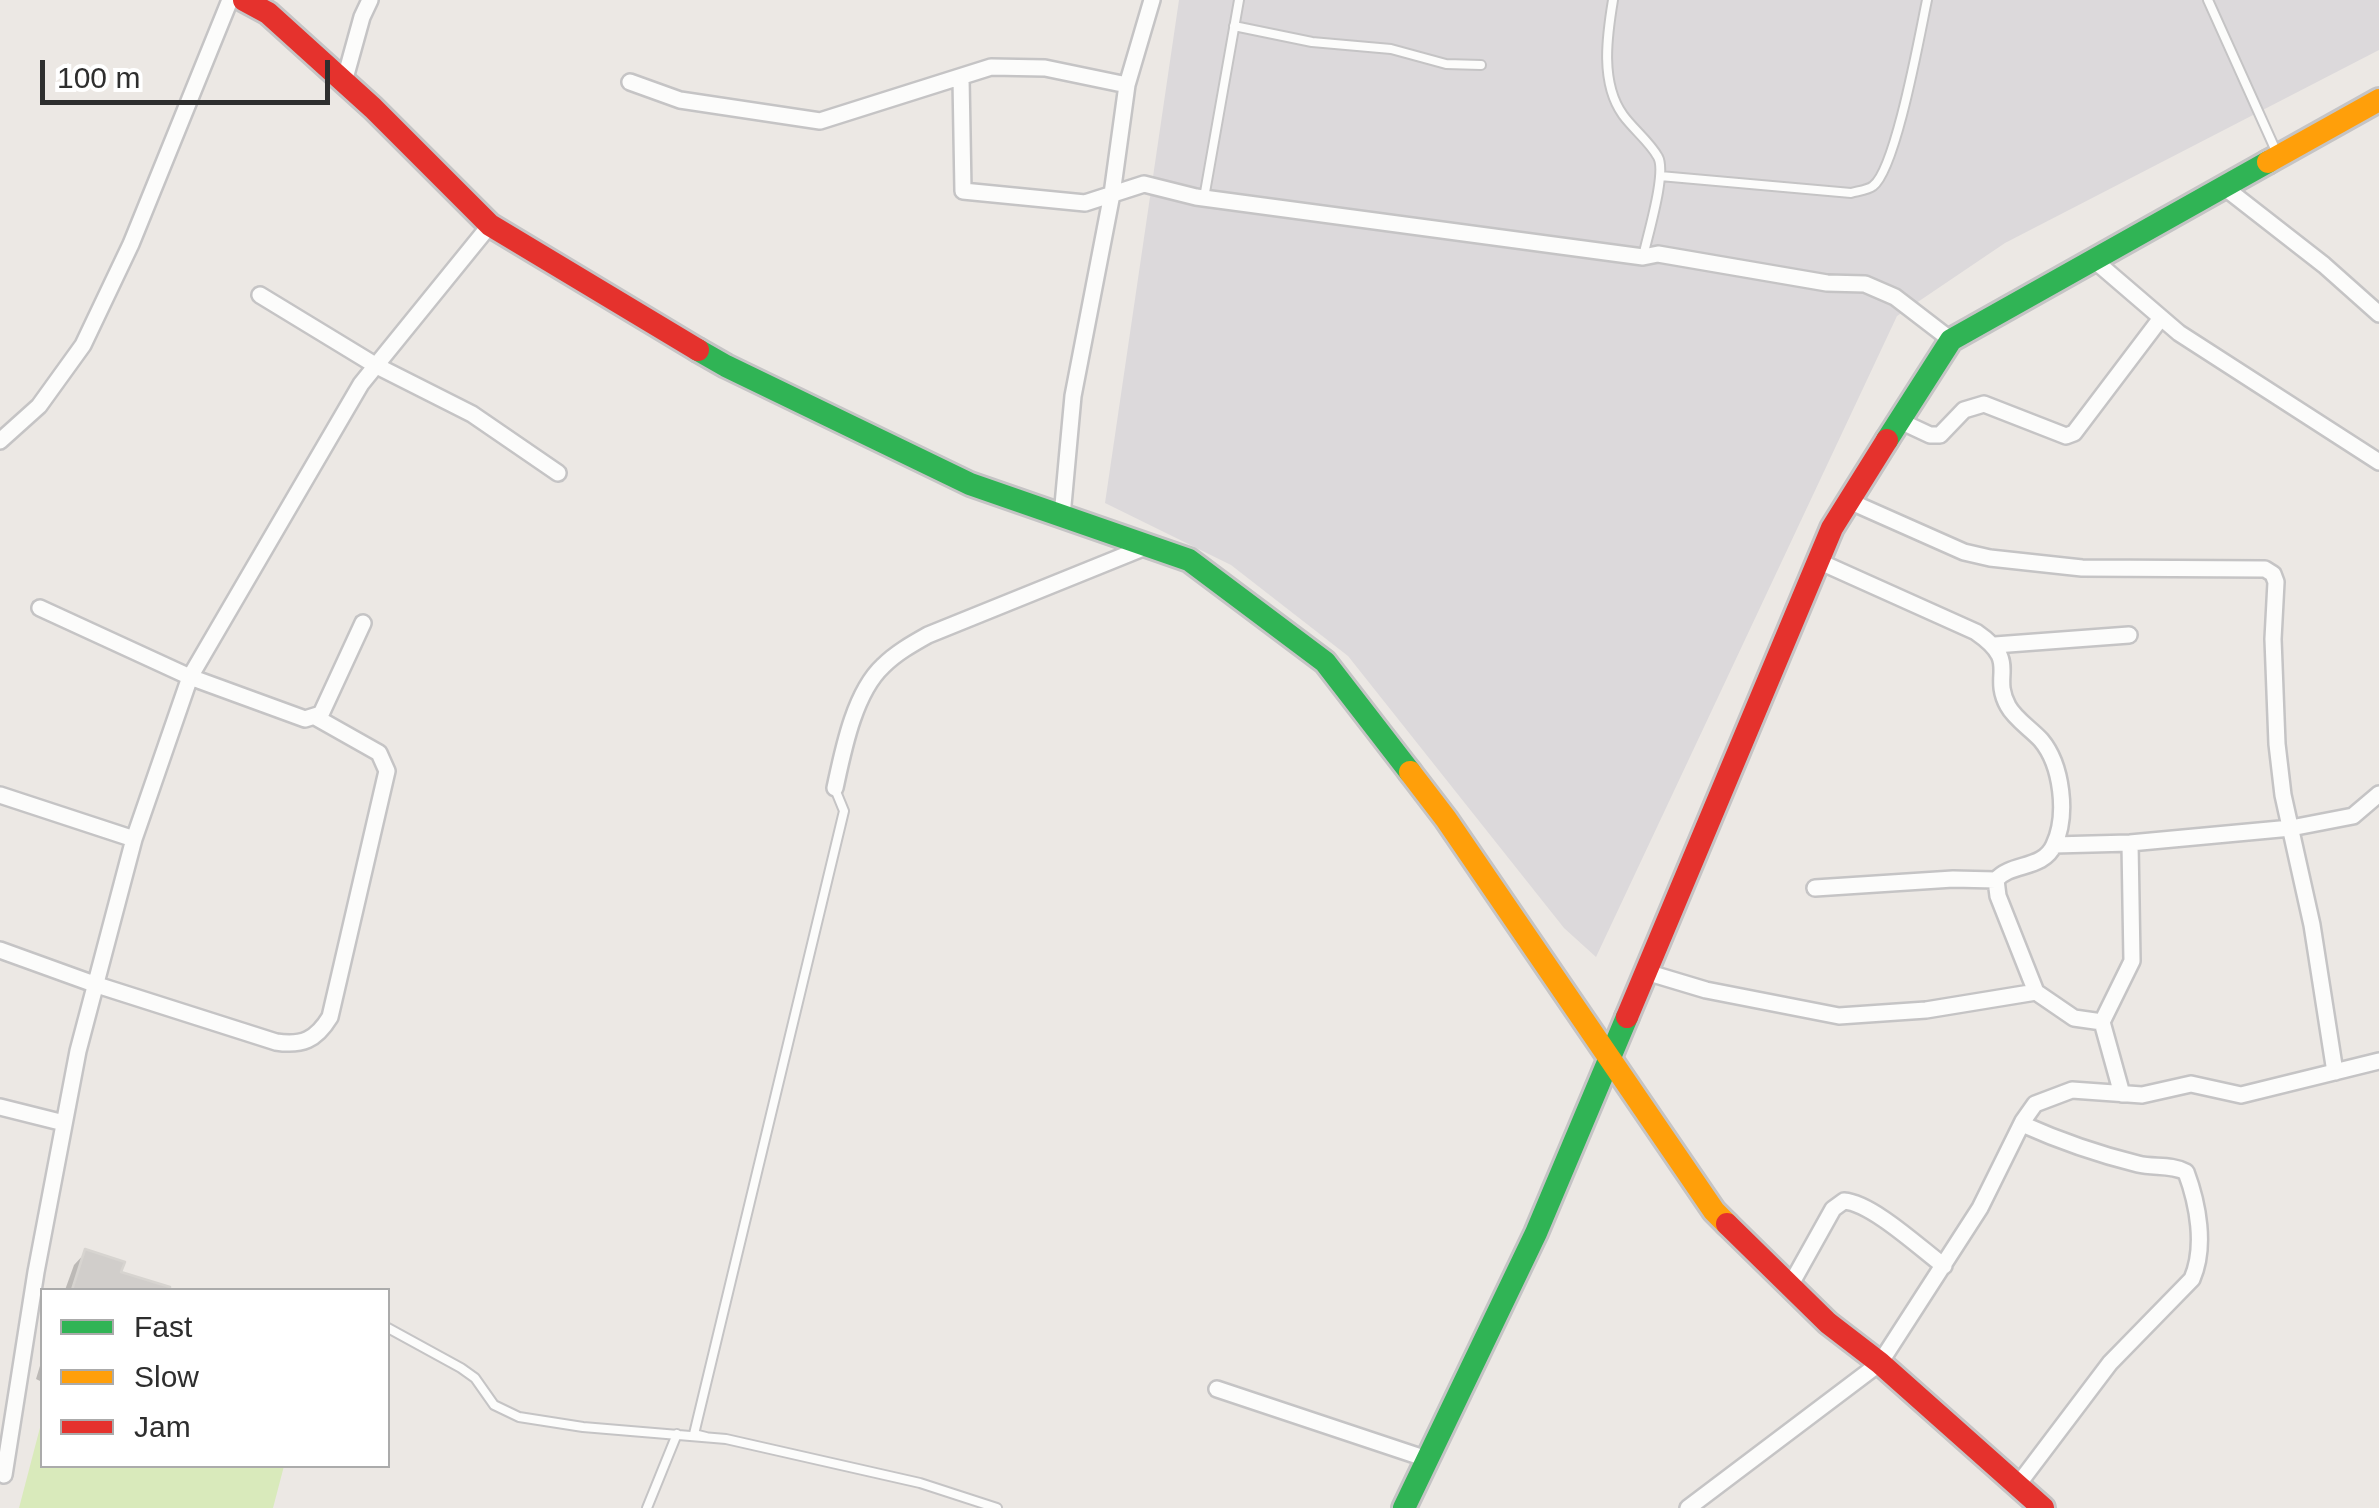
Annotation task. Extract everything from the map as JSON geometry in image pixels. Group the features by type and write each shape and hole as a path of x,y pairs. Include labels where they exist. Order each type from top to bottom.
{"street":[{"path":"0,441 39,406 82,345 131,244 230,0"},
{"path":"244,0 271,6 490,225 726,366 970,484 1189,560 1326,662 1446,819 1608,1062 1714,1211 1828,1323 1880,1363 2042,1508"},
{"path":"344,82 370,0"},
{"path":"1062,516 1073,396 1112,194 1127,86 1152,0"},
{"path":"630,82 680,100 820,120 990,66 1044,68 1127,86"},
{"path":"962,78 962,191 1085,203 1144,184 1204,198 1643,257 1658,254 1827,282 1865,284 1895,298 1951,340"},
{"path":"1404,1508 1536,1234 1832,528 1951,340 2376,105"},
{"path":"2224,187 2324,265 2379,314"},
{"path":"4,1475 36,1272 94,984 134,839 190,677 360,384 490,225"},
{"path":"2094,260 2179,333 2379,462"},
{"path":"260,294 376,365 472,414 558,473"},
{"path":"1900,420 1930,435 1940,434 1964,410 1984,404 2066,436 2074,434 2161,318"},
{"path":"1849,501 1964,552 1990,558 2082,568 2265,569 2273,574 2277,744 2335,1072"},
{"path":"835,788 850,722 879,669 900,651 928,635 1148,546"},
{"path":"1818,561 1976,632 1995,645 2001,658 2008,708 2052,756 2060,787 2054,845 2041,860 2003,872 1996,880"},
{"path":"40,608 190,677 305,719 322,714 363,623"},
{"path":"1995,645 2129,635"},
{"path":"0,950 276,1042 306,1042 320,1033 330,1017 387,771 379,753 316,718"},
{"path":"2054,845 2130,844 2291,828 2354,816 2379,794"},
{"path":"0,795 134,839"},
{"path":"2122,1094 2102,1022 2132,961 2130,844"},
{"path":"1815,888 1996,880"},
{"path":"1996,880 2012,939 2036,992 2074,1018 2102,1022"},
{"path":"1646,972 1706,990 1838,1016 1926,1010 2036,992"},
{"path":"1688,1508 1880,1363 1980,1208 2035,1104 2072,1090 2142,1095 2191,1084 2227,1095 2241,1095 2379,1061"},
{"path":"0,1107 64,1123"},
{"path":"2018,1486 2110,1363 2192,1279 2198,1265 2199,1235 2194,1193 2186,1172 2098,1154 2022,1124"},
{"path":"1790,1286 1833,1209 1844,1201 1853,1201 1875,1215 1944,1266"},
{"path":"1217,1390 1427,1459"}],"lane":[{"path":"1204,198 1239,0"},
{"path":"1614,0 1606,39 1610,82 1619,110 1660,158 1660,176 1643,257"},
{"path":"1660,176 1851,193 1872,187 1884,172 1927,0"},
{"path":"2208,0 2278,157"},
{"path":"1234,26 1312,42 1391,49 1446,64 1481,65"},
{"path":"835,788 844,810 694,1434 920,1483 997,1508"},
{"path":"390,1329 461,1368 475,1378 494,1404 519,1417 583,1427 706,1437"},
{"path":"648,1508 678,1434"}],"shaded area":[{"path":"1179,0 2379,0 2379,50 2005,243 1897,316 1596,957 1564,928 1348,656 1231,565 1105,503"}],"green space":[{"path":"40,1428 40,1468 283,1468 273,1508 19,1508"}],"building":[{"path":"85,1249 125,1262 121,1272 170,1287 170,1288 73,1288"}],"traffic: fast":[{"path":"1887,440 1951,340 2268,162"},
{"path":"698,350 970,484 1189,560 1325,662 1410,772"},
{"path":"1404,1508 1536,1233 1627,1017"}],"traffic: slow":[{"path":"2268,162 2379,100"},
{"path":"1410,772 1714,1211 1727,1224"}],"traffic: jam":[{"path":"244,0 268,13 373,108 490,225 698,350"},
{"path":"1627,1017 1832,528 1887,440"},
{"path":"1727,1224 1828,1323 1880,1363 2043,1508"}]}
